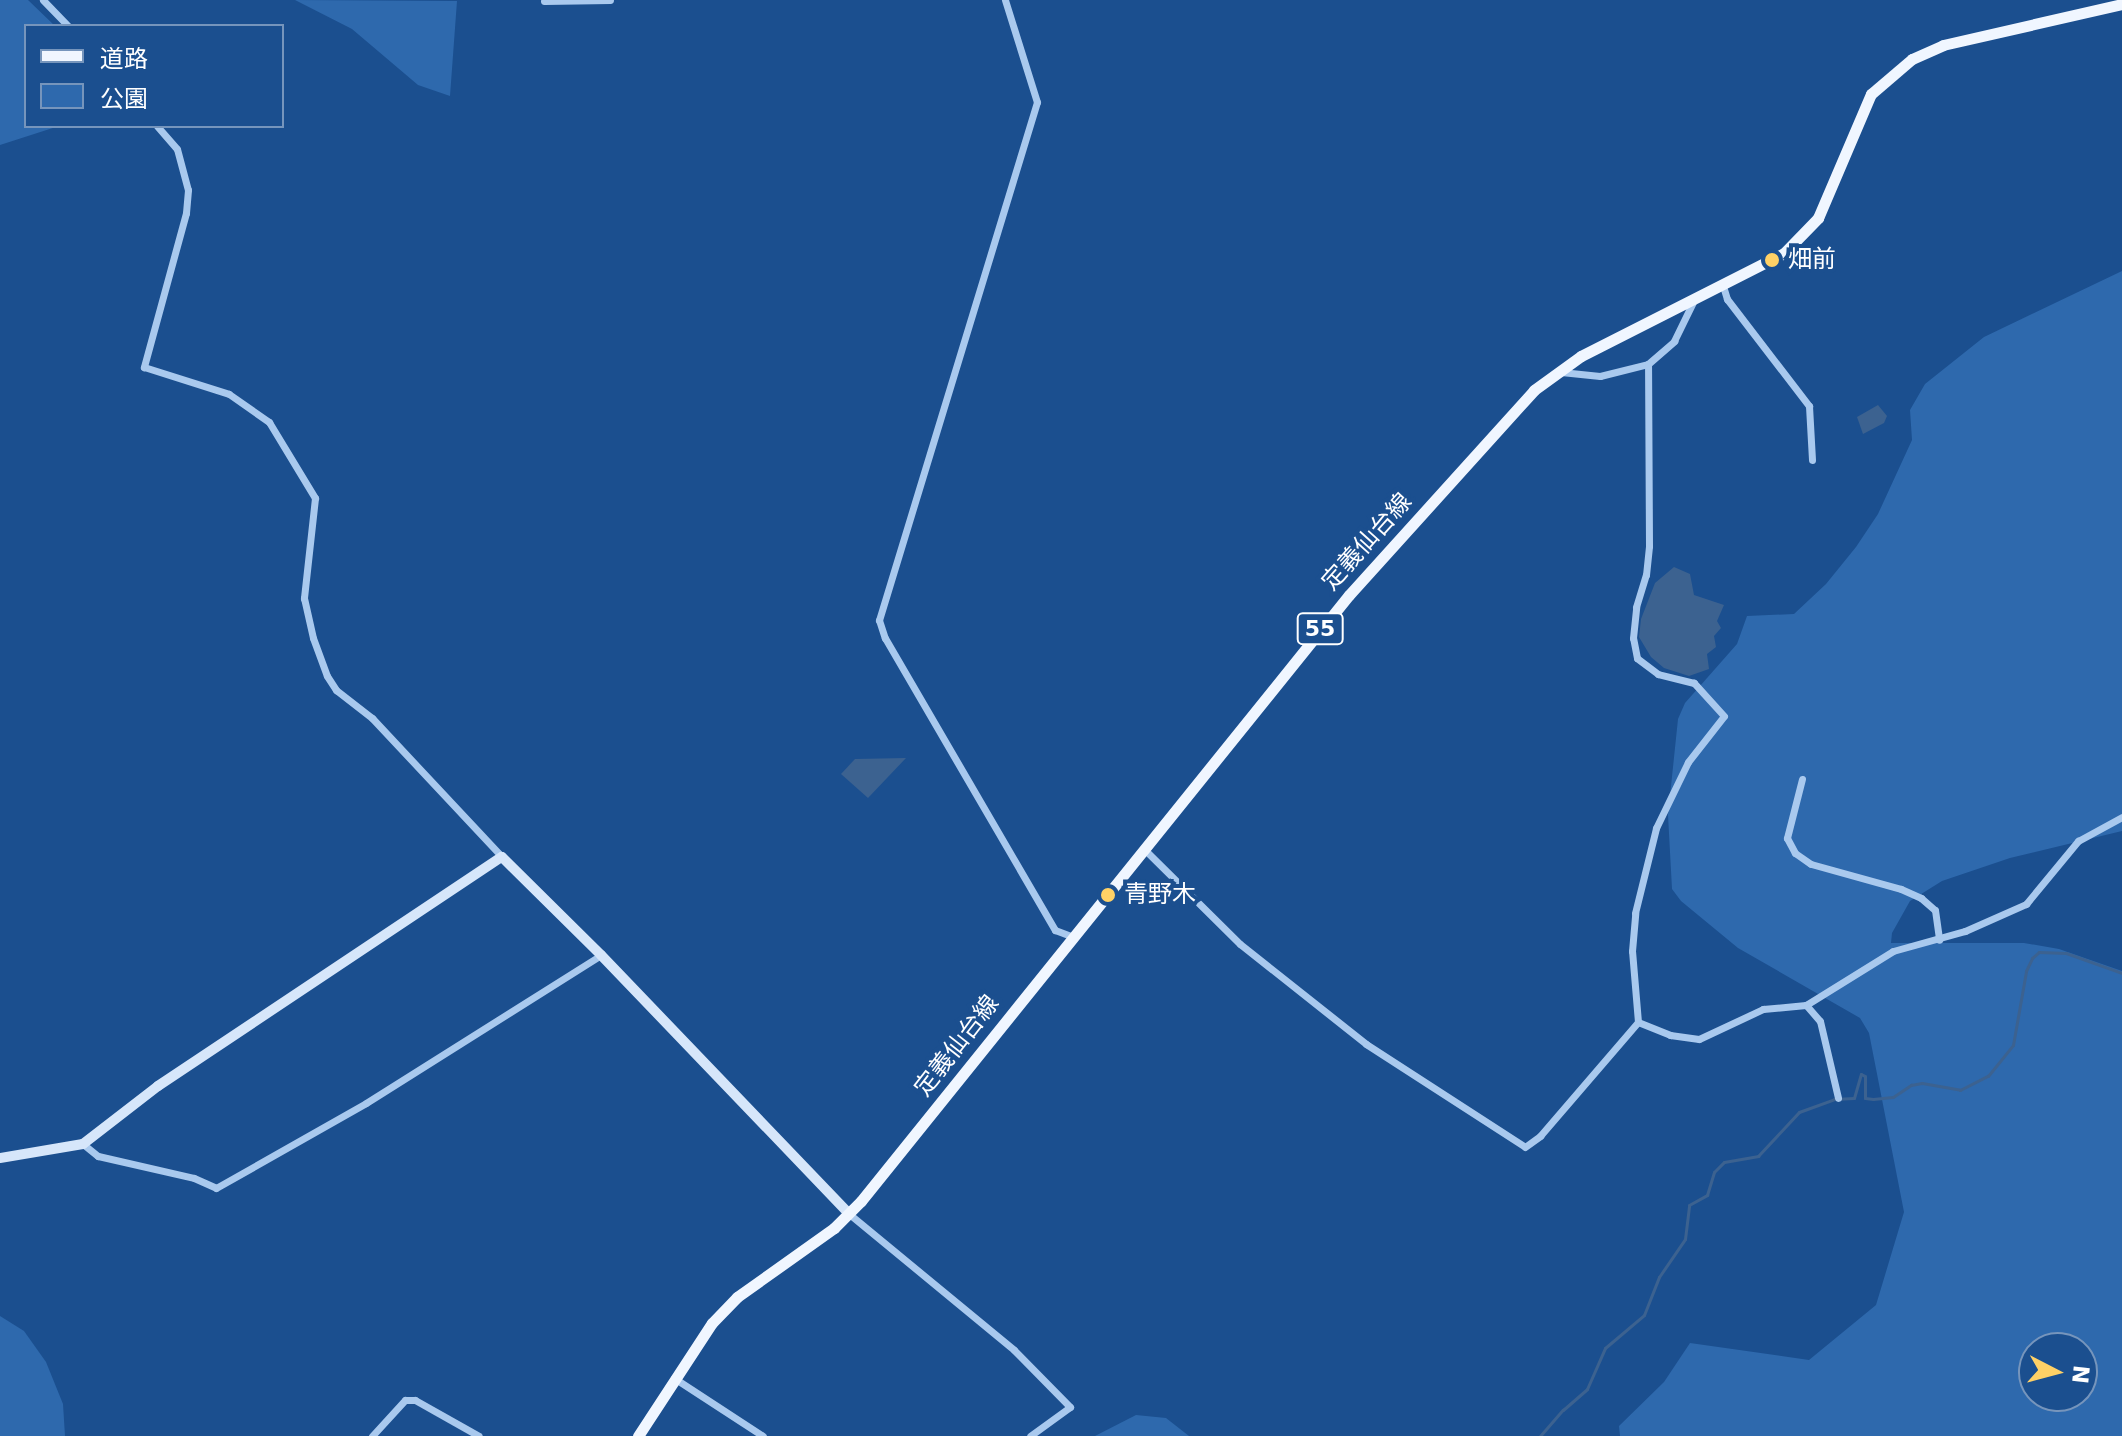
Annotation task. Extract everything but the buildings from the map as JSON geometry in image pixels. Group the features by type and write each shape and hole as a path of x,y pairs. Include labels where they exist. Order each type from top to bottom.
{"main road":[{"name":"定義仙台線","path":"638,1436 712,1323 737,1297 834,1228 848,1213 907,1146 1071,936 1349,595 1494,430 1534,390 1559,371 1784,253 1813,226 1871,94 1912,59 1956,41 2122,4"}],"street":[{"path":"43,0 66,24"},
{"path":"544,1 610,0"},
{"path":"1005,0 1037,102 879,620 885,638 1055,930 1071,936"},
{"path":"159,128 177,149 188,190 186,213 144,367 229,394 269,422 315,498 304,598 313,638 327,676 336,690 372,718 405,751 502,857 601,955 848,1213 1014,1350 1070,1407 1030,1436"},
{"path":"1723,286 1727,299 1809,406 1812,460"},
{"path":"1559,371 1600,376 1648,364 1674,341 1694,300"},
{"path":"1144,849 1240,944 1366,1044 1525,1147 1540,1136 1638,1022 1632,951 1635,913 1656,828 1673,787 1724,716 1694,683 1658,674 1637,658 1633,638 1636,607 1646,575 1649,546 1648,364"},
{"path":"1802,779 1787,838 1795,853 1811,864 1901,889 1921,898 1935,910 1939,940"},
{"path":"1638,1022 1670,1035 1699,1039 1763,1009 1806,1005 1893,951 1939,940 2026,904 2078,841 2122,817"},
{"path":"0,1158 83,1144 158,1086 502,857"},
{"path":"83,1144 98,1156 194,1178 216,1188 366,1103 601,955"},
{"path":"1806,1005 1820,1021 1838,1098"},
{"path":"674,1378 763,1436"},
{"path":"372,1436 405,1400 415,1400 479,1436"}],"green space":[{"path":"0,0 28,0 53,24 24,24 24,128 53,128 0,145"},
{"path":"295,0 457,1 450,96 418,85 352,29"},
{"path":"2122,271 2122,831 2010,858 1942,881 1910,901 1892,933 1891,943 2024,943 2059,949 2122,971 2122,1436 1620,1436 1619,1426 1664,1382 1690,1343 1809,1360 1876,1305 1904,1212 1869,1033 1860,1018 1738,948 1681,901 1672,889 1668,815 1678,719 1685,703 1737,644 1747,616 1794,614 1826,584 1856,547 1878,514 1912,440 1910,410 1925,384 1984,337"},
{"path":"0,1316 24,1331 46,1362 63,1404 65,1436 0,1436"},
{"path":"1136,1415 1166,1418 1189,1436 1095,1436"}],"shaded area":[{"path":"1878,405 1887,416 1884,423 1863,434 1857,417"},
{"path":"1674,567 1690,574 1694,595 1724,605 1717,621 1721,628 1714,636 1716,647 1707,654 1709,669 1689,676 1664,668 1651,657 1639,637 1641,619 1655,583"},
{"path":"906,758 868,798 841,774 855,759"}],"waterway":[{"path":"1540,1436 1587,1389 1605,1348 1644,1315 1659,1277 1685,1239 1689,1205 1707,1195 1714,1172 1724,1162 1758,1156 1799,1112 1834,1099 1854,1098 1861,1074 1865,1076 1865,1098 1873,1099 1893,1097 1911,1085 1922,1083 1960,1090 1988,1076 2013,1045 2026,971 2039,952 2066,953 2122,973"}],"place":[{"name":"畑前","path":"1772,260"},
{"name":"青野木","path":"1108,895"}]}
